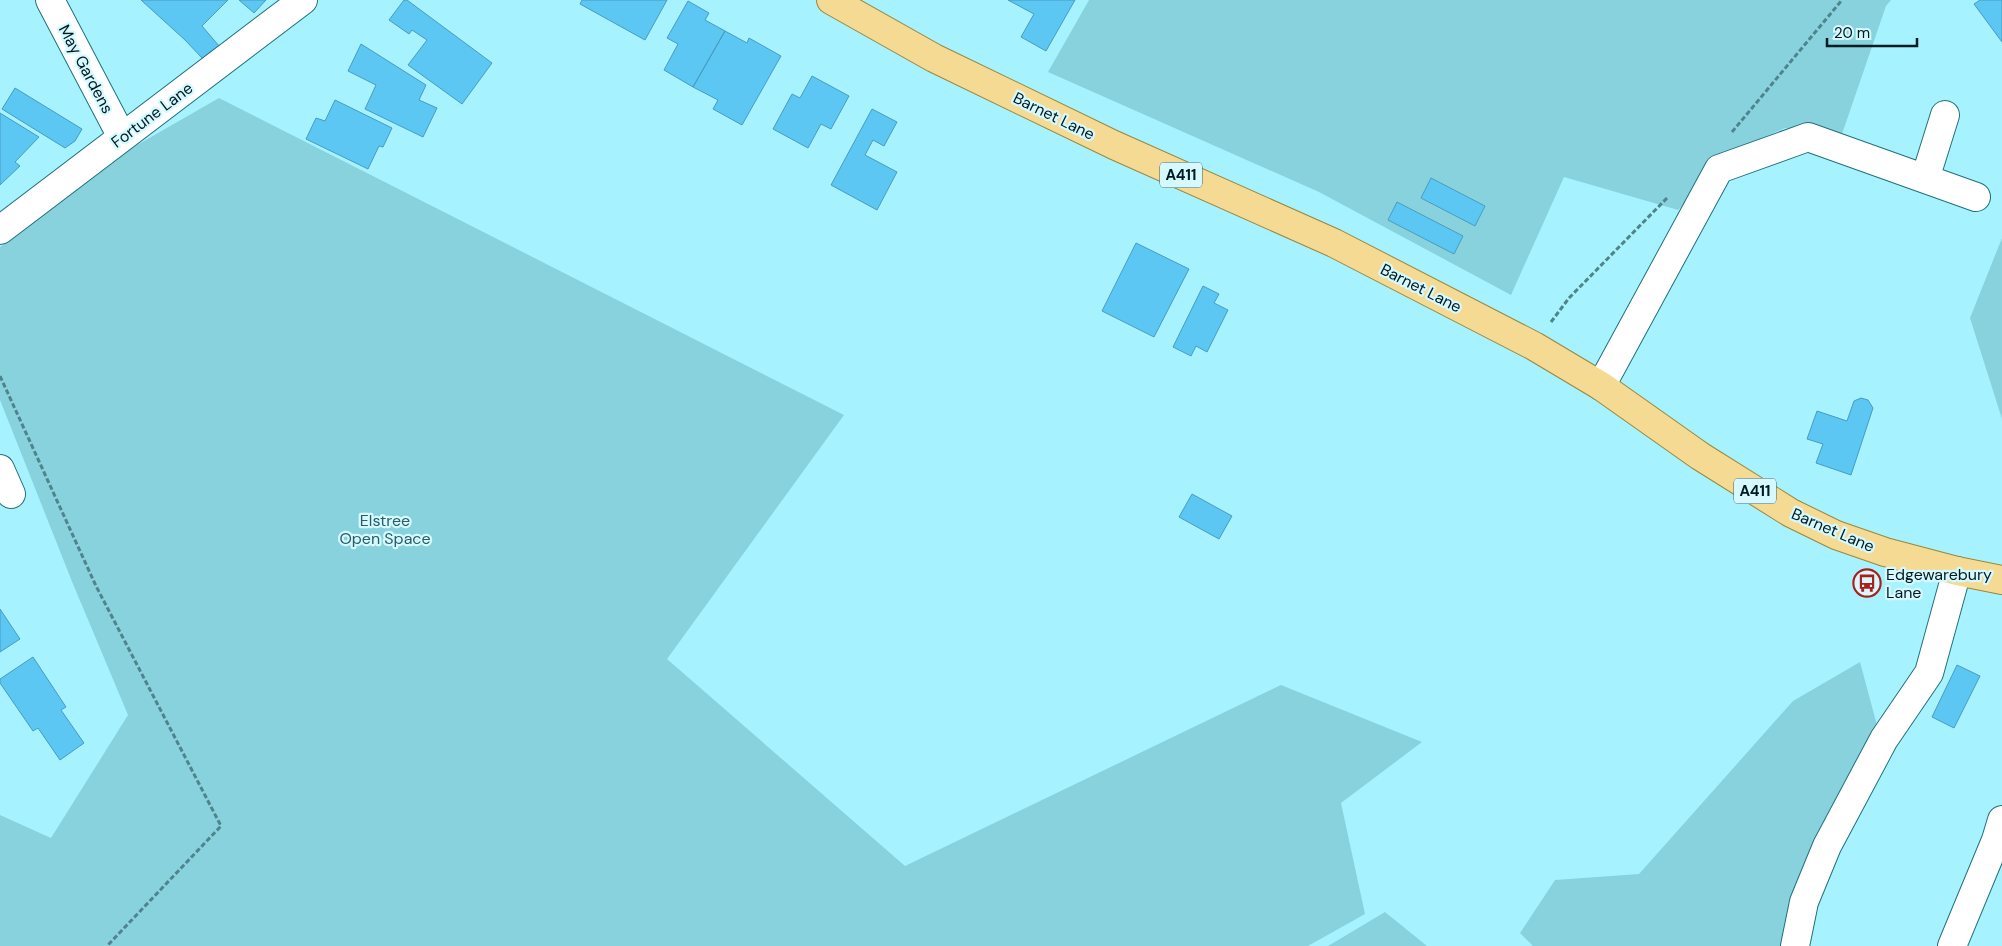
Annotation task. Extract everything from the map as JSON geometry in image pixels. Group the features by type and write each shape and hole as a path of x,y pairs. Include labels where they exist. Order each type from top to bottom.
{"main road":[{"name":"Barnet Lane","path":"831,0 934,58 1114,144 1334,242 1541,350 1601,386 1700,456 1791,513 1836,535 1885,552 1957,571 2002,580"}],"street":[{"name":"May Gardens","path":"50,0 122,137"},
{"name":"Fortune Lane","path":"0,230 303,0"},
{"path":"1925,179 1945,115"},
{"path":"1601,386 1719,169 1808,137 1976,197"},
{"path":"0,469 10,494"},
{"path":"1795,946 1804,902 1827,846 1884,739 1929,673 1957,571"},
{"path":"1952,946 1996,840 2002,820"}],"path":[{"path":"0,376 96,586 221,826 107,946"}],"green space":[{"path":"1089,0 1891,0 1886,6 1842,134 1785,128 1755,141 1714,169 1693,196 1678,210 1564,177 1511,295 1319,192 1048,72"},
{"name":"Elstree Open Space","path":"219,98 844,415 667,659 905,866 1281,685 1422,742 1341,803 1365,914 1308,946 0,946 0,815 51,838 128,715 73,584 0,400 0,247 90,172"},
{"path":"2002,238 2002,419 1970,318"},
{"path":"1860,662 1878,729 1812,849 1805,946 1533,946 1520,933 1555,880 1639,874 1793,701"},
{"path":"1385,912 1427,946 1328,946"}],"building":[{"path":"141,0 228,0 202,26 220,47 203,59"},
{"path":"239,0 266,0 254,13"},
{"path":"404,0 407,0 492,63 462,104 408,65 427,40 412,30 409,34 389,20"},
{"path":"582,0 667,0 645,40 580,4"},
{"path":"1008,0 1075,0 1046,51 1021,37 1034,14"},
{"path":"1980,0 2002,0 2002,42 1974,4"},
{"path":"688,1 709,13 705,20 725,31 693,87 664,70 678,44 667,38"},
{"path":"725,31 747,43 749,38 781,56 742,125 713,109 718,100 693,87"},
{"path":"361,44 426,85 419,100 437,108 423,137 365,109 376,85 348,71"},
{"path":"812,76 849,96 831,129 821,124 808,148 773,129 792,94 800,98"},
{"path":"15,88 82,129 75,141 65,148 2,109"},
{"path":"335,100 392,128 383,147 379,146 368,169 306,139 316,118 325,121"},
{"path":"872,109 897,122 884,146 873,140 865,155 897,172 877,210 831,185"},
{"path":"0,113 39,137 15,162 20,166 0,185"},
{"path":"1431,178 1485,206 1475,226 1421,198"},
{"path":"1397,202 1463,236 1454,254 1388,220"},
{"path":"1136,243 1189,269 1154,337 1102,311"},
{"path":"1203,286 1219,294 1214,303 1228,310 1207,352 1196,346 1191,356 1173,347"},
{"path":"1861,398 1868,400 1873,408 1851,475 1816,463 1823,444 1807,439 1817,411 1847,421 1854,401"},
{"path":"1192,494 1232,516 1219,539 1179,517"},
{"path":"0,609 20,639 0,652"},
{"path":"33,657 66,707 61,710 84,743 60,760 38,728 33,731 0,683 0,679"},
{"path":"1957,665 1980,676 1954,728 1932,717"}],"place":[{"name":"Edgewarebury Lane","path":"1867,583"}]}
